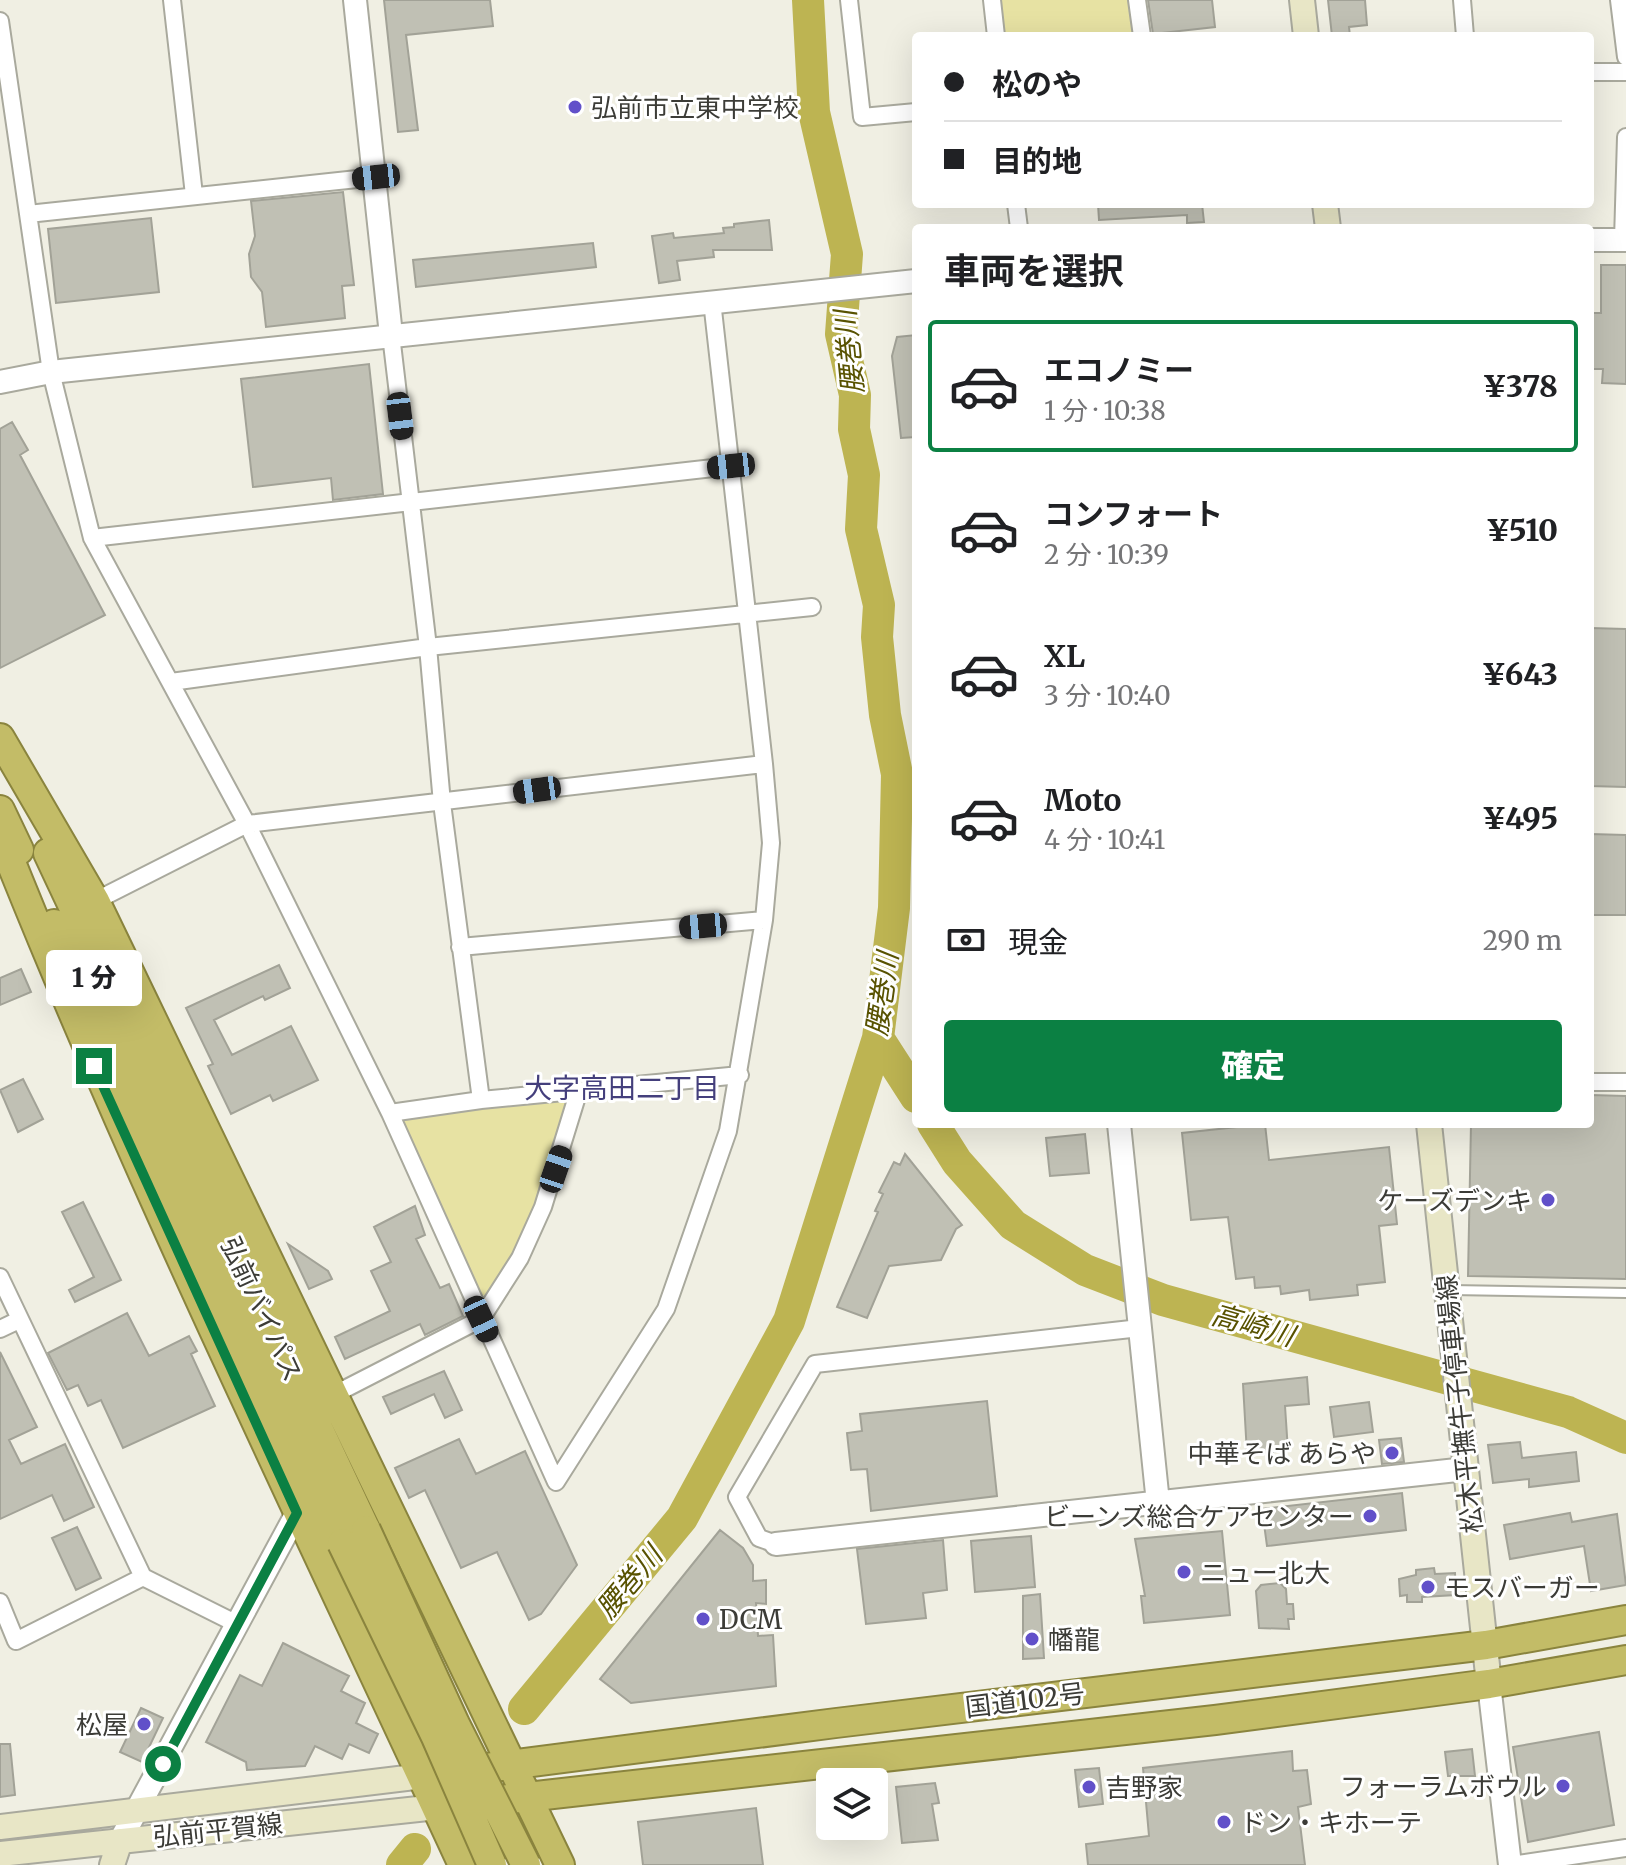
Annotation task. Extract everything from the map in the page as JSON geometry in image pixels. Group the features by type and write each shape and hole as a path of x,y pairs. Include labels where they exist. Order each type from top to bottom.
{"highway":[{"path":"0,738 95,901 560,1865"},
{"name":"弘前バイパス","path":"0,751 354,1537 492,1865"},
{"name":"弘前バイパス","path":"0,810 354,1537 455,1724 526,1865"},
{"path":"0,835 70,1012 297,1513 463,1865"},
{"name":"国道102号","path":"423,1776 1486,1645 1626,1620"},
{"name":"国道102号","path":"437,1807 1215,1720 1489,1684 1626,1660"}],"main road":[{"path":"1302,0 1306,32"},
{"name":"松木平撫牛子停車場線","path":"1429,1128 1489,1684"},
{"name":"弘前平賀線","path":"0,1827 423,1776"},
{"name":"弘前平賀線","path":"0,1854 437,1807"},
{"path":"112,1865 120,1841"}],"street":[{"path":"172,0 194,195"},
{"path":"355,0 428,647 442,803 481,1100"},
{"path":"849,0 862,117 912,112"},
{"path":"992,0 996,32"},
{"path":"1137,0 1141,32"},
{"path":"1462,0 1465,32"},
{"path":"1619,0 1626,57"},
{"path":"0,21 51,372 80,502 92,538 247,824 390,1113 556,1482 666,1309 728,1131 740,1075 764,920 771,843 712,301"},
{"path":"1594,72 1626,72"},
{"path":"1594,240 1625,240 1626,137"},
{"path":"28,214 376,177"},
{"path":"0,382 51,372 912,281"},
{"path":"92,538 731,466"},
{"path":"171,682 428,647 812,607"},
{"path":"95,901 247,824 764,764"},
{"path":"460,947 764,920"},
{"path":"390,1113 481,1100 740,1075"},
{"path":"1594,1082 1626,1082"},
{"path":"335,1394 481,1319 520,1258 543,1207 579,1090"},
{"path":"1119,1128 1158,1503"},
{"path":"0,1277 143,1577 235,1623"},
{"path":"1139,1319 815,1364 737,1497 759,1538 776,1544 1466,1469"},
{"path":"0,1329 19,1320"},
{"path":"120,1841 297,1513"},
{"path":"0,1602 16,1641 143,1577"},
{"path":"1489,1684 1511,1865 1626,1848"}],"lane":[{"path":"1447,1290 1626,1293"}],"shaded area":[{"path":"1001,0 1130,0 1134,32 1005,32"},
{"path":"565,1098 571,1104 534,1209 507,1266 494,1286 481,1297 398,1117"}],"building":[{"path":"384,0 490,0 493,26 406,35 418,130 398,132"},
{"path":"1148,0 1212,0 1215,27 1153,32"},
{"path":"1328,0 1365,0 1367,25 1349,27 1350,32 1332,32"},
{"path":"343,192 354,285 342,286 345,318 266,327 262,292 251,277 249,254 255,236 251,201"},
{"path":"1098,208 1202,208 1204,222 1187,223 1187,215 1099,220"},
{"path":"151,218 159,292 56,303 48,229"},
{"path":"769,220 772,250 713,250 714,257 677,261 680,280 659,283 652,236 673,233 674,238 724,233 723,228 734,227 734,224"},
{"path":"593,243 596,267 416,287 413,260"},
{"path":"1601,265 1626,265 1626,384 1602,383 1603,369 1594,369 1594,313 1601,313"},
{"path":"912,335 912,437 901,438 892,356 897,337"},
{"path":"369,364 383,494 333,500 331,478 253,487 241,379"},
{"path":"12,422 28,450 20,455 105,615 0,668 0,429"},
{"path":"1594,628 1626,629 1626,787 1594,786"},
{"path":"1594,834 1626,835 1626,915 1594,915"},
{"path":"279,965 290,988 265,1000 263,996 214,1020 232,1055 291,1026 318,1080 273,1101 270,1095 231,1114 208,1066 213,1064 186,1008"},
{"path":"21,969 31,992 0,1005 0,978"},
{"path":"23,1079 43,1119 18,1132 0,1090"},
{"name":"ケーズデンキ","path":"1594,1095 1626,1096 1626,1279 1468,1276 1471,1128 1594,1128"},
{"path":"1265,1128 1269,1160 1389,1147 1397,1224 1379,1226 1385,1282 1357,1285 1358,1295 1310,1300 1309,1290 1281,1294 1280,1286 1255,1288 1254,1277 1236,1279 1228,1217 1191,1220 1182,1133"},
{"path":"1085,1134 1089,1173 1050,1176 1046,1138"},
{"path":"905,1154 962,1225 956,1229 941,1260 889,1266 867,1318 837,1307 878,1212 875,1211 883,1194 879,1192 894,1162 900,1165"},
{"path":"83,1202 121,1280 75,1302 69,1290 94,1277 62,1212"},
{"path":"415,1206 425,1235 416,1239 440,1288 449,1284 463,1316 425,1335 420,1324 345,1359 335,1337 390,1311 371,1271 391,1262 374,1227"},
{"path":"288,1244 328,1271 332,1279 309,1289"},
{"path":"127,1313 149,1356 189,1336 197,1351 191,1354 215,1406 123,1448 101,1400 88,1406 78,1385 67,1390 48,1353"},
{"path":"0,1352 37,1427 9,1440 21,1464 65,1444 94,1507 64,1521 52,1495 0,1519"},
{"path":"444,1371 462,1410 445,1418 434,1394 391,1414 383,1397"},
{"path":"1307,1377 1309,1404 1285,1406 1288,1451 1247,1454 1243,1384"},
{"path":"987,1401 997,1496 871,1511 867,1469 851,1470 847,1433 862,1431 860,1414"},
{"path":"1369,1402 1373,1432 1334,1437 1330,1407"},
{"name":"中華そば あらや","path":"1401,1438 1404,1462 1382,1464 1379,1440"},
{"path":"459,1439 476,1474 525,1451 577,1565 541,1614 529,1620 497,1552 461,1568 425,1490 409,1498 395,1468"},
{"path":"1520,1442 1522,1458 1576,1452 1579,1481 1529,1487 1529,1479 1493,1483 1488,1445"},
{"path":"1402,1493 1406,1530 1267,1546 1262,1509"},
{"path":"1570,1513 1572,1522 1617,1514 1626,1585 1591,1591 1584,1546 1510,1559 1504,1525"},
{"path":"77,1527 101,1578 76,1590 52,1538"},
{"name":"DCM","path":"720,1530 743,1548 753,1565 753,1581 766,1580 766,1604 756,1603 758,1636 773,1635 776,1686 631,1703 600,1679"},
{"name":"ニュー北大","path":"1222,1531 1230,1615 1144,1623 1141,1596 1145,1596 1135,1539"},
{"path":"1031,1536 1035,1587 975,1592 971,1541"},
{"path":"943,1540 947,1590 923,1593 926,1618 866,1624 857,1549"},
{"name":"モスバーガー","path":"1434,1568 1435,1574 1455,1573 1456,1595 1422,1597 1422,1602 1407,1602 1407,1595 1400,1596 1399,1579 1416,1575 1416,1570"},
{"path":"1280,1583 1286,1589 1287,1604 1293,1604 1294,1619 1288,1619 1289,1629 1259,1628 1256,1591 1261,1585"},
{"name":"幡龍","path":"1040,1594 1044,1658 1023,1659 1023,1596"},
{"path":"283,1643 349,1676 341,1691 365,1703 356,1723 378,1734 369,1753 349,1744 342,1759 315,1746 305,1766 247,1770 246,1762 206,1742 240,1675 262,1686"},
{"path":"141,1708 163,1718 142,1762 120,1752"},
{"name":"フォーラムボウル","path":"1599,1732 1614,1825 1528,1842 1513,1747"},
{"path":"0,1744 10,1744 15,1795 0,1797"},
{"path":"1472,1749 1475,1776 1448,1776 1445,1752"},
{"name":"ドン・キホーテ","path":"1292,1751 1293,1771 1307,1770 1311,1804 1298,1807 1305,1865 1088,1865 1086,1844 1149,1836 1143,1768"},
{"name":"吉野家","path":"1099,1768 1103,1804 1079,1807 1075,1770"},
{"path":"935,1783 939,1803 932,1804 938,1840 902,1843 896,1787"},
{"path":"756,1808 763,1865 643,1865 638,1822"}],"waterway":[{"name":"腰巻川","path":"524,1709 682,1518 789,1321 878,1038 894,908 897,774 885,715 877,637 879,605 861,529 864,475 854,429 855,395 841,334 847,254 814,112 808,0"},
{"name":"高崎川","path":"878,1038 912,1091"},
{"name":"高崎川","path":"936,1128 957,1162 1013,1225 1085,1270 1163,1300 1568,1412 1626,1438"},
{"name":"腰巻川","path":"402,1865 415,1849"}],"place":[{"name":"弘前市立東中学校","path":"575,107"},
{"name":"ケーズデンキ","path":"1548,1200"},
{"name":"中華そば あらや","path":"1392,1453"},
{"name":"ビーンズ総合ケアセンター","path":"1370,1516"},
{"name":"ニュー北大","path":"1184,1572"},
{"name":"モスバーガー","path":"1428,1587"},
{"name":"DCM","path":"703,1619"},
{"name":"幡龍","path":"1032,1639"},
{"name":"松屋","path":"144,1724"},
{"name":"フォーラムボウル","path":"1563,1786"},
{"name":"吉野家","path":"1089,1787"},
{"name":"ドン・キホーテ","path":"1224,1822"}],"district":[{"name":"大字高田二丁目","path":"622,1088"}],"route":[{"path":"94,1066 297,1513 235,1623 163,1764"}]}
